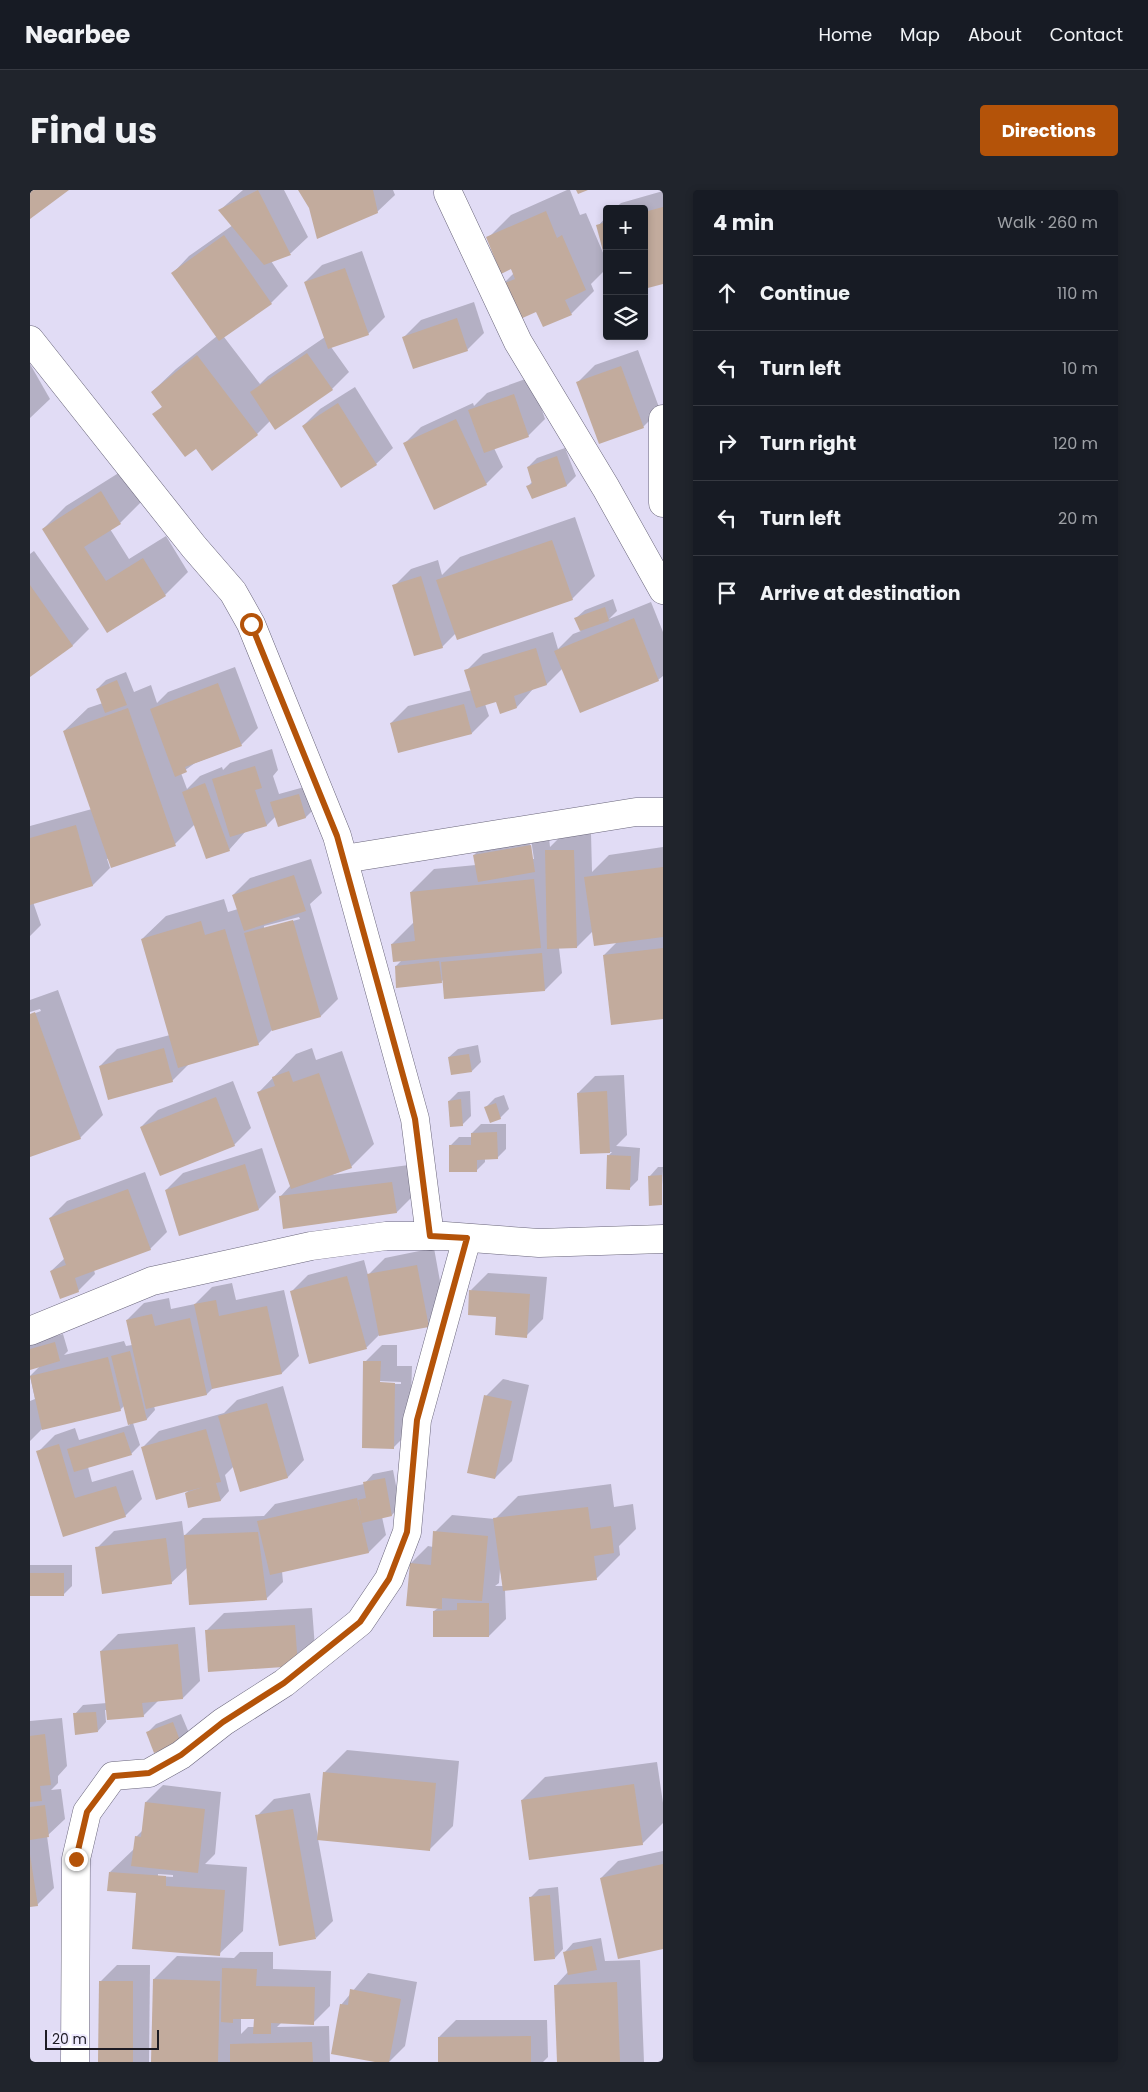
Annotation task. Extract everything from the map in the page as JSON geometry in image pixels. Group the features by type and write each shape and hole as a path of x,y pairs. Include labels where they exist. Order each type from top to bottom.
{"street":[{"path":"448,193 518,342 606,488 663,590"},
{"path":"30,340 194,547 233,592 251,624 337,836 344,859 415,1119 430,1236"},
{"path":"663,419 663,503"},
{"path":"344,859 636,812 663,812"},
{"path":"30,1331 152,1281 311,1246 386,1236 430,1236 539,1243 663,1239"},
{"path":"75,2062 76,1859 87,1812 114,1776 149,1773 181,1755 223,1722 284,1683 360,1622 389,1579 407,1532 417,1420 467,1238"}],"building":[{"path":"30,190 69,190 30,219"},
{"path":"258,190 291,255 264,265 218,210"},
{"path":"298,190 373,190 378,213 317,239 309,208"},
{"path":"576,190 588,190 578,194"},
{"path":"663,207 663,284 648,288 648,250 648,211"},
{"path":"546,211 557,238 562,235 586,290 565,300 572,315 543,327 536,312 518,320 502,284 515,279 511,269 501,274 486,237"},
{"path":"603,223 603,251 596,225"},
{"path":"224,235 272,304 219,341 171,273"},
{"path":"345,268 369,335 328,349 304,282"},
{"path":"457,318 468,351 413,369 402,337"},
{"path":"307,353 333,390 275,430 250,392"},
{"path":"197,355 258,435 212,471 196,449 185,457 152,414 162,407 151,392"},
{"path":"621,366 644,428 599,444 576,382"},
{"path":"514,394 529,437 484,453 468,410"},
{"path":"338,403 377,465 341,488 302,426"},
{"path":"456,419 487,485 434,510 403,443"},
{"path":"557,456 567,486 532,499 526,486 532,484 527,467"},
{"path":"101,491 121,524 84,547 106,581 143,558 166,596 107,633 42,529"},
{"path":"552,540 573,600 457,640 436,580"},
{"path":"421,576 443,648 414,656 392,585"},
{"path":"30,585 73,646 30,677"},
{"path":"605,607 609,621 580,631 574,618"},
{"path":"634,618 659,681 580,713 554,651"},
{"path":"536,648 547,685 514,696 517,708 500,714 496,702 476,708 464,670"},
{"path":"117,680 127,705 105,713 96,689"},
{"path":"218,683 242,746 185,767 187,772 175,777 150,709"},
{"path":"464,704 472,734 398,753 390,723"},
{"path":"128,708 176,846 111,868 63,731"},
{"path":"255,766 262,788 255,790 267,826 230,837 212,779"},
{"path":"205,783 230,851 206,859 182,792"},
{"path":"299,794 306,818 278,827 270,802"},
{"path":"76,825 93,886 30,905 30,838"},
{"path":"531,845 535,872 478,882 473,855"},
{"path":"545,850 574,850 577,948 547,949"},
{"path":"663,867 663,937 594,946 584,877"},
{"path":"294,875 306,911 244,931 232,895"},
{"path":"534,879 541,948 393,962 391,944 415,941 410,892"},
{"path":"293,920 321,1017 272,1031 244,933"},
{"path":"201,921 205,935 225,929 259,1045 178,1068 141,939"},
{"path":"663,948 663,1019 611,1025 603,955"},
{"path":"542,953 545,991 444,999 441,962"},
{"path":"439,961 442,983 396,988 395,966"},
{"path":"35,1012 81,1139 30,1157 30,1014"},
{"path":"164,1048 173,1082 108,1100 99,1066"},
{"path":"469,1054 472,1072 451,1075 448,1057"},
{"path":"289,1071 293,1082 319,1073 352,1168 291,1189 257,1092 275,1086 272,1077"},
{"path":"607,1091 610,1153 580,1154 577,1093"},
{"path":"216,1097 235,1146 160,1176 140,1127"},
{"path":"461,1099 463,1126 450,1127 448,1101"},
{"path":"496,1103 501,1119 490,1123 484,1107"},
{"path":"497,1132 498,1159 477,1160 477,1172 449,1172 449,1145 471,1145 471,1133"},
{"path":"607,1155 631,1156 630,1190 606,1189"},
{"path":"245,1164 259,1210 179,1236 165,1190"},
{"path":"662,1175 662,1205 649,1206 648,1176"},
{"path":"392,1182 397,1213 283,1229 279,1196"},
{"path":"128,1189 151,1250 75,1278 79,1292 60,1299 50,1271 66,1265 49,1218"},
{"path":"417,1265 429,1327 379,1336 367,1274"},
{"path":"347,1276 367,1349 309,1364 290,1291"},
{"path":"469,1290 530,1294 527,1338 495,1335 496,1317 468,1315"},
{"path":"216,1300 219,1316 267,1306 282,1374 212,1389 194,1304"},
{"path":"152,1314 155,1326 190,1318 207,1395 146,1409 126,1320"},
{"path":"55,1342 60,1361 30,1370 30,1349"},
{"path":"130,1351 147,1420 128,1425 111,1356"},
{"path":"108,1357 121,1411 42,1430 30,1376"},
{"path":"363,1361 381,1361 380,1382 395,1383 394,1449 362,1448"},
{"path":"484,1395 512,1401 495,1479 467,1473"},
{"path":"267,1403 288,1478 240,1492 218,1416"},
{"path":"206,1429 221,1482 216,1483 221,1501 188,1508 185,1493 203,1487 156,1500 141,1447"},
{"path":"124,1432 132,1455 74,1472 67,1449"},
{"path":"59,1444 75,1498 116,1486 126,1517 63,1537 36,1451"},
{"path":"385,1478 392,1516 362,1523 369,1553 270,1575 257,1521 357,1498 362,1520 358,1500 366,1498 363,1482"},
{"path":"588,1507 591,1529 611,1526 614,1553 594,1556 597,1580 503,1591 493,1518"},
{"path":"433,1531 488,1536 482,1601 442,1598 442,1609 406,1606 410,1563 431,1565"},
{"path":"258,1532 267,1600 189,1605 184,1535"},
{"path":"166,1538 172,1584 102,1594 95,1547"},
{"path":"30,1573 64,1573 64,1596 30,1596"},
{"path":"457,1603 489,1603 489,1637 433,1637 433,1611 457,1610"},
{"path":"295,1625 298,1666 208,1672 205,1630"},
{"path":"178,1644 183,1699 142,1703 144,1717 107,1720 100,1651"},
{"path":"96,1712 98,1732 75,1735 73,1713"},
{"path":"173,1722 181,1743 154,1753 146,1732"},
{"path":"45,1734 51,1785 40,1786 42,1801 30,1802 30,1736"},
{"path":"323,1772 436,1783 430,1851 317,1840"},
{"path":"634,1784 643,1845 529,1860 521,1800"},
{"path":"145,1802 205,1809 198,1873 131,1866 135,1836 141,1837"},
{"path":"45,1805 49,1837 30,1840 30,1807"},
{"path":"293,1809 316,1939 279,1946 255,1815"},
{"path":"30,1855 38,1906 30,1907"},
{"path":"663,1864 663,1949 618,1959 600,1878"},
{"path":"109,1872 166,1876 166,1886 225,1890 220,1956 132,1949 136,1893 107,1891"},
{"path":"550,1895 555,1959 534,1961 529,1897"},
{"path":"592,1946 597,1970 568,1975 563,1952"},
{"path":"222,1968 257,1969 256,1986 315,1987 314,2025 271,2023 271,2034 253,2034 254,2019 233,2019 233,2023 221,2022"},
{"path":"153,1979 220,1981 218,2062 151,2062"},
{"path":"99,1981 133,1981 133,2062 98,2062"},
{"path":"617,1982 620,2062 557,2062 554,1985"},
{"path":"350,1989 401,1999 389,2062 375,2062 331,2054 340,2004 348,2005"},
{"path":"531,2036 531,2062 438,2062 438,2037"},
{"path":"312,2042 313,2062 230,2062 230,2044"}],"route":[{"path":"76,1859 87,1812 114,1776 149,1773 181,1755 223,1722 284,1683 360,1622 389,1579 407,1532 417,1420 467,1238 430,1236 415,1119 337,836 251,624"}]}
